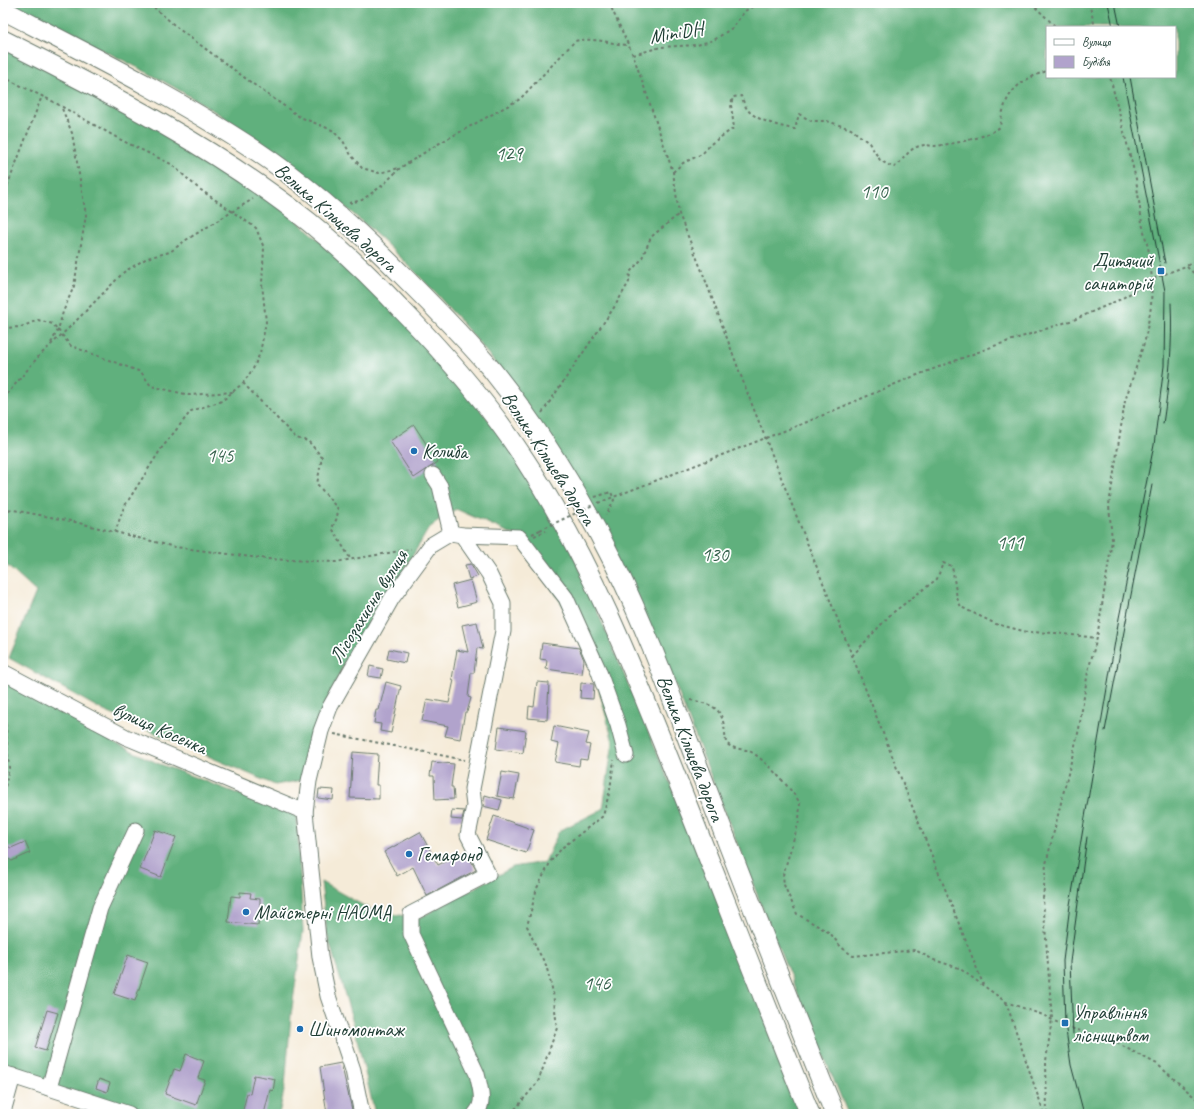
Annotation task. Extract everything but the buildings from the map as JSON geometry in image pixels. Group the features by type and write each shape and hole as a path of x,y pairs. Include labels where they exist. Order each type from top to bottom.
{"main road":[{"name":"Велика Кільцева дорога","path":"3,10 100,60 182,105 257,151 326,203 381,253 443,316 490,368 534,425 577,496 615,565 653,651 799,1027 835,1114"},
{"name":"Велика Кільцева дорога","path":"3,40 93,85 168,127 242,172 310,223 365,272 471,384 526,460 554,508 592,578 628,654 810,1114"}],"street":[{"path":"433,475 440,486 457,534 489,574 502,603 503,631 472,789 474,806 468,835 488,874 411,914 411,934 476,1074 482,1094 480,1109 475,1114"},
{"path":"457,534 519,537 566,598 598,669 618,725 620,756"},
{"name":"Лісозахисна вулиця","path":"362,1114 353,1070 328,996 320,957 305,812 309,781 321,731 330,707 392,598 431,545 457,534"},
{"name":"вулиця Косенка","path":"3,672 126,737 305,812"},
{"path":"49,1088 100,908 136,830"},
{"path":"3,1112 8,1075 129,1114"}],"path":[{"path":"148,3 180,30 300,117 332,130 343,141 351,155 362,168 379,172 400,168"},
{"path":"609,3 626,44 633,55 673,172 679,214 765,438 983,984"},
{"name":"MiniDH","path":"633,55 656,48 673,45 698,45 714,40 732,28 745,11 759,3"},
{"path":"1031,3 1055,26"},
{"path":"1089,3 1095,26"},
{"path":"326,203 343,205 362,200 383,185 400,168 438,144 520,99 575,41 593,39 626,44"},
{"path":"673,172 683,163 702,154 712,143 734,128 731,105 733,97 741,96 748,111 755,116 787,128 795,129 799,114 811,121 841,124 860,135 869,143 880,160 894,167 900,164 908,152 920,145 935,146 993,133 1000,127 1002,111 1014,90 1027,78 1046,71"},
{"path":"3,77 61,106 123,142 171,164 198,188 234,211 256,228 264,248 262,284 266,322 260,353 253,369 243,383 222,401 191,411 161,449 124,507 115,532"},
{"path":"1045,1114 1046,1061 1052,1019 1043,898 1046,864 1079,728 1088,671 1096,638 1112,540 1109,505 1125,401 1145,340 1151,307 1152,279 1149,252 1142,223 1136,179 1110,78"},
{"path":"3,197 42,96"},
{"path":"50,346 58,330 63,312 74,286 86,215 72,133 61,106"},
{"path":"3,399 38,357 63,334 124,272 147,258 170,252 212,223 253,199"},
{"path":"534,425 630,282 630,272 641,260 651,237 679,214"},
{"path":"546,531 536,534 540,530 593,505 807,422 915,376 994,346 1076,318 1121,299 1152,279 1187,267 1199,261"},
{"path":"1187,267 1199,278"},
{"path":"3,328 21,327 38,320 53,324 63,334 71,346 141,372 151,386 189,394 234,392"},
{"path":"243,383 296,438 308,442 322,457 317,484 338,509 337,518 332,528 351,560"},
{"path":"592,497 611,492 614,500 603,519"},
{"path":"3,508 71,521 175,546 267,559 336,562 431,545"},
{"path":"3,522 10,510"},
{"path":"852,656 891,614 938,579 944,563 952,566 957,598 961,607 996,624 1027,632 1056,633 1096,638"},
{"path":"3,688 9,768 3,797"},
{"path":"686,700 712,706 720,712 725,727 726,743 732,749 750,751 760,759 785,783 800,803 799,821 783,875 784,885 797,914 830,933 841,947 853,956 915,950 934,960 959,968 1006,1002 1052,1019 1066,1027 1107,1038 1157,1064 1199,1101"},
{"path":"321,731 478,762"},
{"path":"511,1114 538,1082 557,1028 553,992 546,965 536,948 527,926 537,888 551,861 563,847 603,816 620,756"},
{"path":"1006,1002 1045,1114"}],"green space":[{"path":"3,3 1199,3 1199,1114 848,1114 767,920 666,661 505,376 473,335 402,259 364,223 324,190 283,158 196,100 173,86"},
{"name":"145","path":"3,40 242,172 424,332 554,509 810,1114 375,1114 353,1022 327,934 321,882 373,911 419,918 513,867 545,862 559,831 603,809 613,742 592,663 564,607 519,537 456,509 429,528 404,570 350,650 315,730 303,780 275,785 104,711 9,658 36,592 3,562"},
{"path":"3,679 115,743 157,763 297,816 303,931 291,1015 285,1086 279,1114 149,1114 59,1088 3,1066"}],"tram line":[{"path":"1108,3 1113,26"},
{"path":"1115,3 1120,26"},
{"path":"1084,1114 1071,1065 1065,1023 1063,961 1070,905 1119,618 1154,445 1164,366 1165,291 1123,78"},
{"path":"1130,78 1165,263"},
{"path":"1163,424 1170,364 1171,303"},
{"path":"1105,731 1152,485"},
{"path":"1073,1034 1070,962 1087,837"}],"place":[{"name":"Дитячий санаторій","path":"1161,271"},
{"name":"Колиба","path":"414,451"},
{"name":"Гемафонд","path":"409,854"},
{"name":"Майстерні НАОМА","path":"246,912"},
{"name":"Управління лісництвом","path":"1065,1023"},
{"name":"Шиномонтаж","path":"300,1029"}],"park label":[{"name":"129","path":"509,153"},
{"name":"110","path":"874,191"},
{"name":"111","path":"1010,542"},
{"name":"130","path":"715,554"},
{"name":"146","path":"597,983"}]}
